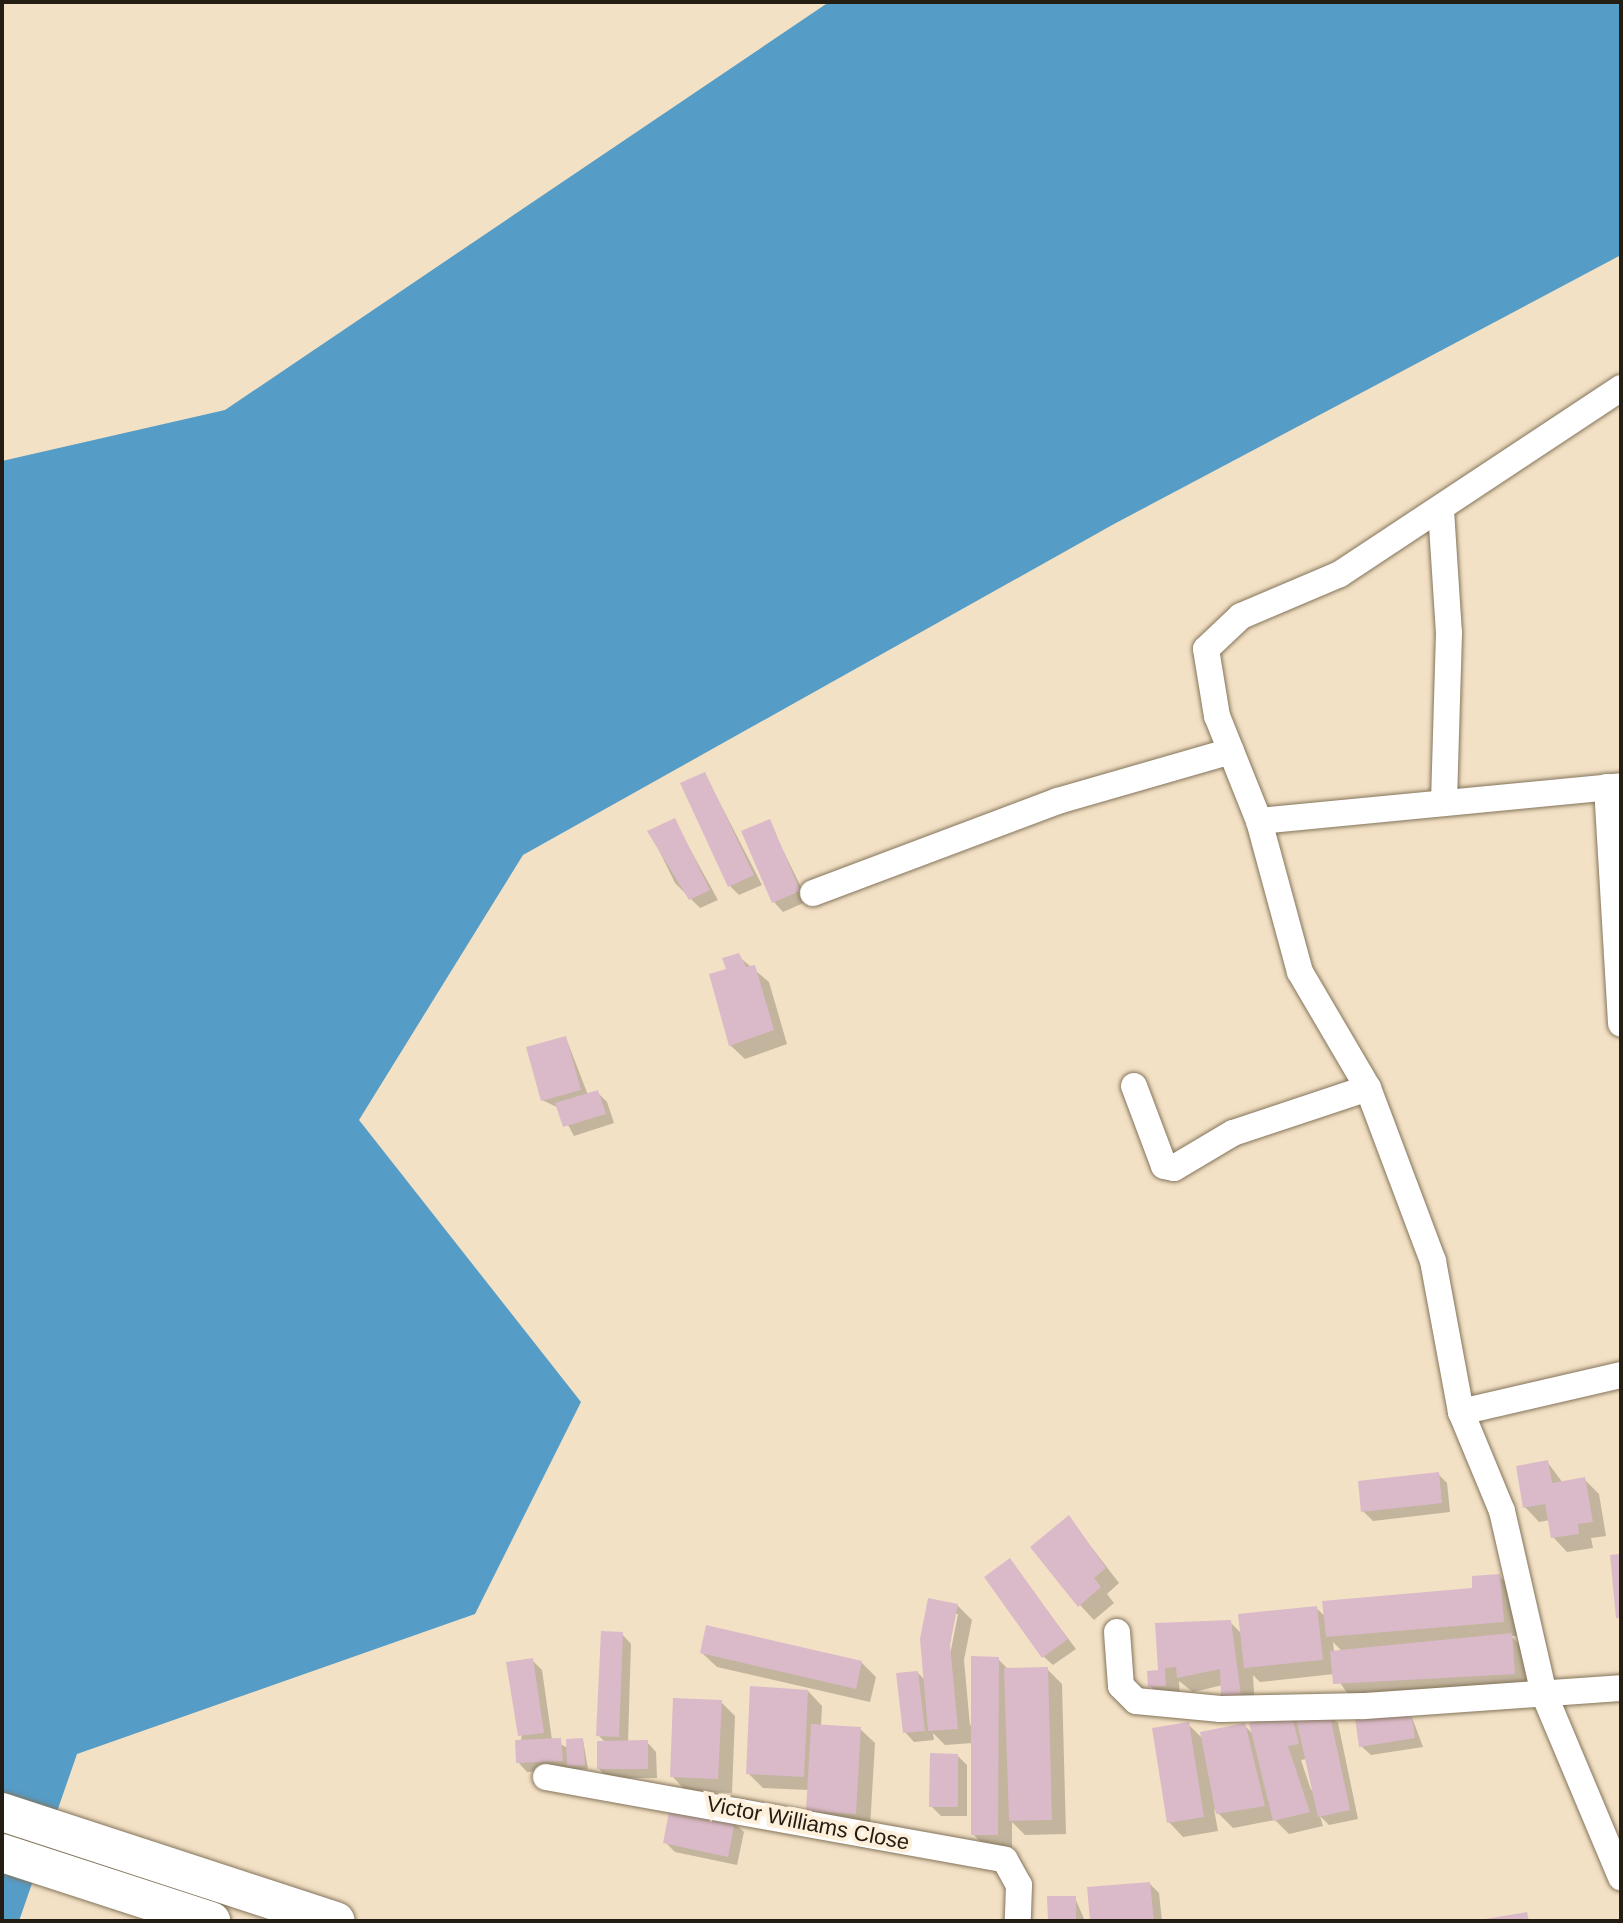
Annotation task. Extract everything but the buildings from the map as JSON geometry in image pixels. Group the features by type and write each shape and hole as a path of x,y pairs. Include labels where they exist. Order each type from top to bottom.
{"main road":[{"path":"2,1812 336,1921"},
{"path":"2,1853 211,1921"}],"street":[{"path":"1621,388 1340,574 1215,633 1206,672 1231,751 1259,821 1300,972 1368,1088 1433,1261 1461,1412 1502,1511 1544,1694 1621,1877"},
{"path":"1441,510 1449,633 1444,801"},
{"path":"813,893 1058,801 1231,751"},
{"path":"1259,821 1614,786 1621,1024"},
{"path":"1134,1086 1164,1166 1174,1168 1233,1133 1368,1088"},
{"path":"1461,1412 1621,1375"},
{"path":"1117,1632 1121,1686 1136,1701 1221,1709 1621,1688"},
{"name":"Victor Williams Close","path":"546,1777 1005,1860 1019,1885 1018,1921"}],"water":[{"path":"829,2 1621,2 1621,255 1114,524 523,855 359,1120 581,1402 475,1614 77,1754 19,1921 2,1921 2,461 225,410"}]}
